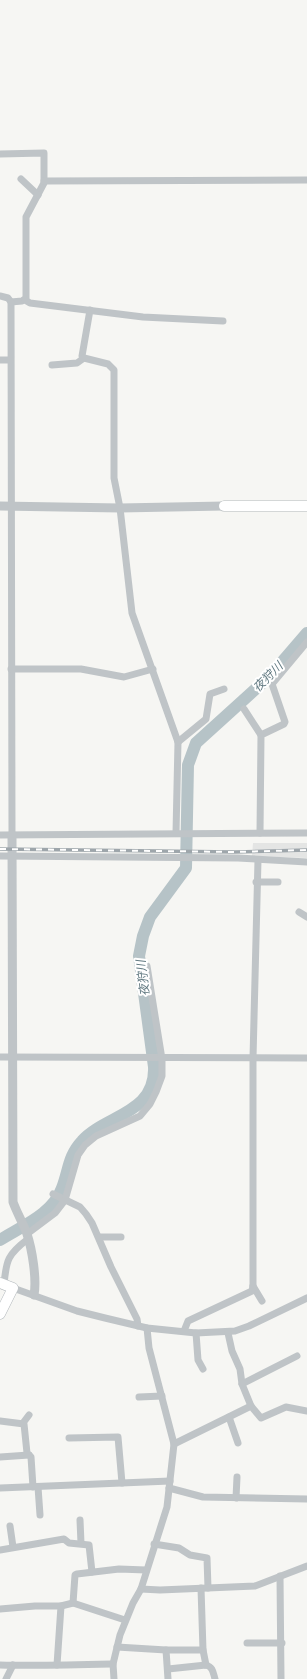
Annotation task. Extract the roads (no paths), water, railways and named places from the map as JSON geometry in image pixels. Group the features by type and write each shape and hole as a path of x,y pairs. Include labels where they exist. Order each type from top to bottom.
{"main road":[{"path":"224,506 307,506"},
{"path":"0,1314 6,1285"}],"street":[{"path":"0,154 44,154 44,181 26,216 25,300"},
{"path":"21,179 38,195"},
{"path":"44,181 307,180"},
{"path":"0,296 8,298 11,302 11,669 14,1202 27,1235 34,1275 34,1295"},
{"path":"11,302 25,300 30,303 143,317 223,320"},
{"path":"84,358 82,352 90,310"},
{"path":"52,365 78,362 84,358 108,364 114,370 114,478 120,508 132,613 182,740 176,833"},
{"path":"0,360 10,360"},
{"path":"0,506 120,508 224,506"},
{"path":"261,735 284,724 285,722 272,684 307,642"},
{"path":"11,669 81,669 124,677 153,669"},
{"path":"182,740 206,719 210,694 224,689"},
{"path":"244,709 261,735 260,833"},
{"path":"0,835 307,833"},
{"path":"0,856 195,857 307,862"},
{"path":"184,1331 188,1321 252,1291 253,1286 253,1058 256,882 258,860"},
{"path":"256,882 278,882"},
{"path":"299,912 307,917"},
{"path":"147,966 161,1059 162,1076 150,1104 140,1116 96,1136 85,1145 78,1156 64,1199 55,1213 27,1235 8,1256 5,1267 6,1285 77,1311 147,1328 196,1333 228,1333 249,1326 307,1298"},
{"path":"0,1057 161,1059 307,1058"},
{"path":"54,1195 80,1207 86,1214 137,1319 138,1326"},
{"path":"98,1237 120,1237"},
{"path":"253,1286 262,1301"},
{"path":"114,1679 113,1664 125,1620 141,1589 154,1544 167,1507 174,1444 149,1348 147,1328"},
{"path":"196,1333 198,1360 203,1368"},
{"path":"228,1333 232,1351 240,1369 242,1384 252,1406 262,1418 286,1407 307,1411"},
{"path":"242,1384 297,1356"},
{"path":"139,1397 162,1396"},
{"path":"174,1444 252,1406"},
{"path":"0,1421 2,1423 23,1423 29,1416"},
{"path":"229,1417 238,1443"},
{"path":"23,1423 29,1455 31,1457 40,1515"},
{"path":"69,1438 118,1437 122,1483"},
{"path":"0,1458 29,1455"},
{"path":"236,1498 237,1477"},
{"path":"0,1488 122,1483 170,1485 203,1497 307,1498"},
{"path":"80,1520 82,1543"},
{"path":"10,1526 13,1547"},
{"path":"0,1550 64,1539 68,1543 82,1543 89,1545 92,1572"},
{"path":"154,1544 179,1548 190,1555 207,1558 203,1650 206,1665"},
{"path":"141,1589 255,1586 307,1566"},
{"path":"73,1603 75,1575 119,1569 146,1570"},
{"path":"280,1576 282,1679"},
{"path":"0,1609 35,1606 62,1606 73,1603 125,1620"},
{"path":"57,1665 62,1606"},
{"path":"247,1643 282,1643"},
{"path":"117,1647 166,1650 203,1650"},
{"path":"166,1650 168,1679"},
{"path":"0,1665 113,1664"},
{"path":"6,1679 13,1665"},
{"path":"168,1669 206,1665 210,1666 213,1670 215,1679"}],"waterway":[{"name":"夜狩川","path":"0,1240 36,1218 52,1205 62,1188 69,1163 74,1152 82,1141 92,1132 127,1112 147,1095 152,1083 154,1067 139,956 143,936 150,917 186,868 188,765 196,743 270,676 307,633"}],"railway":[{"path":"0,849 235,852 307,850"}]}
